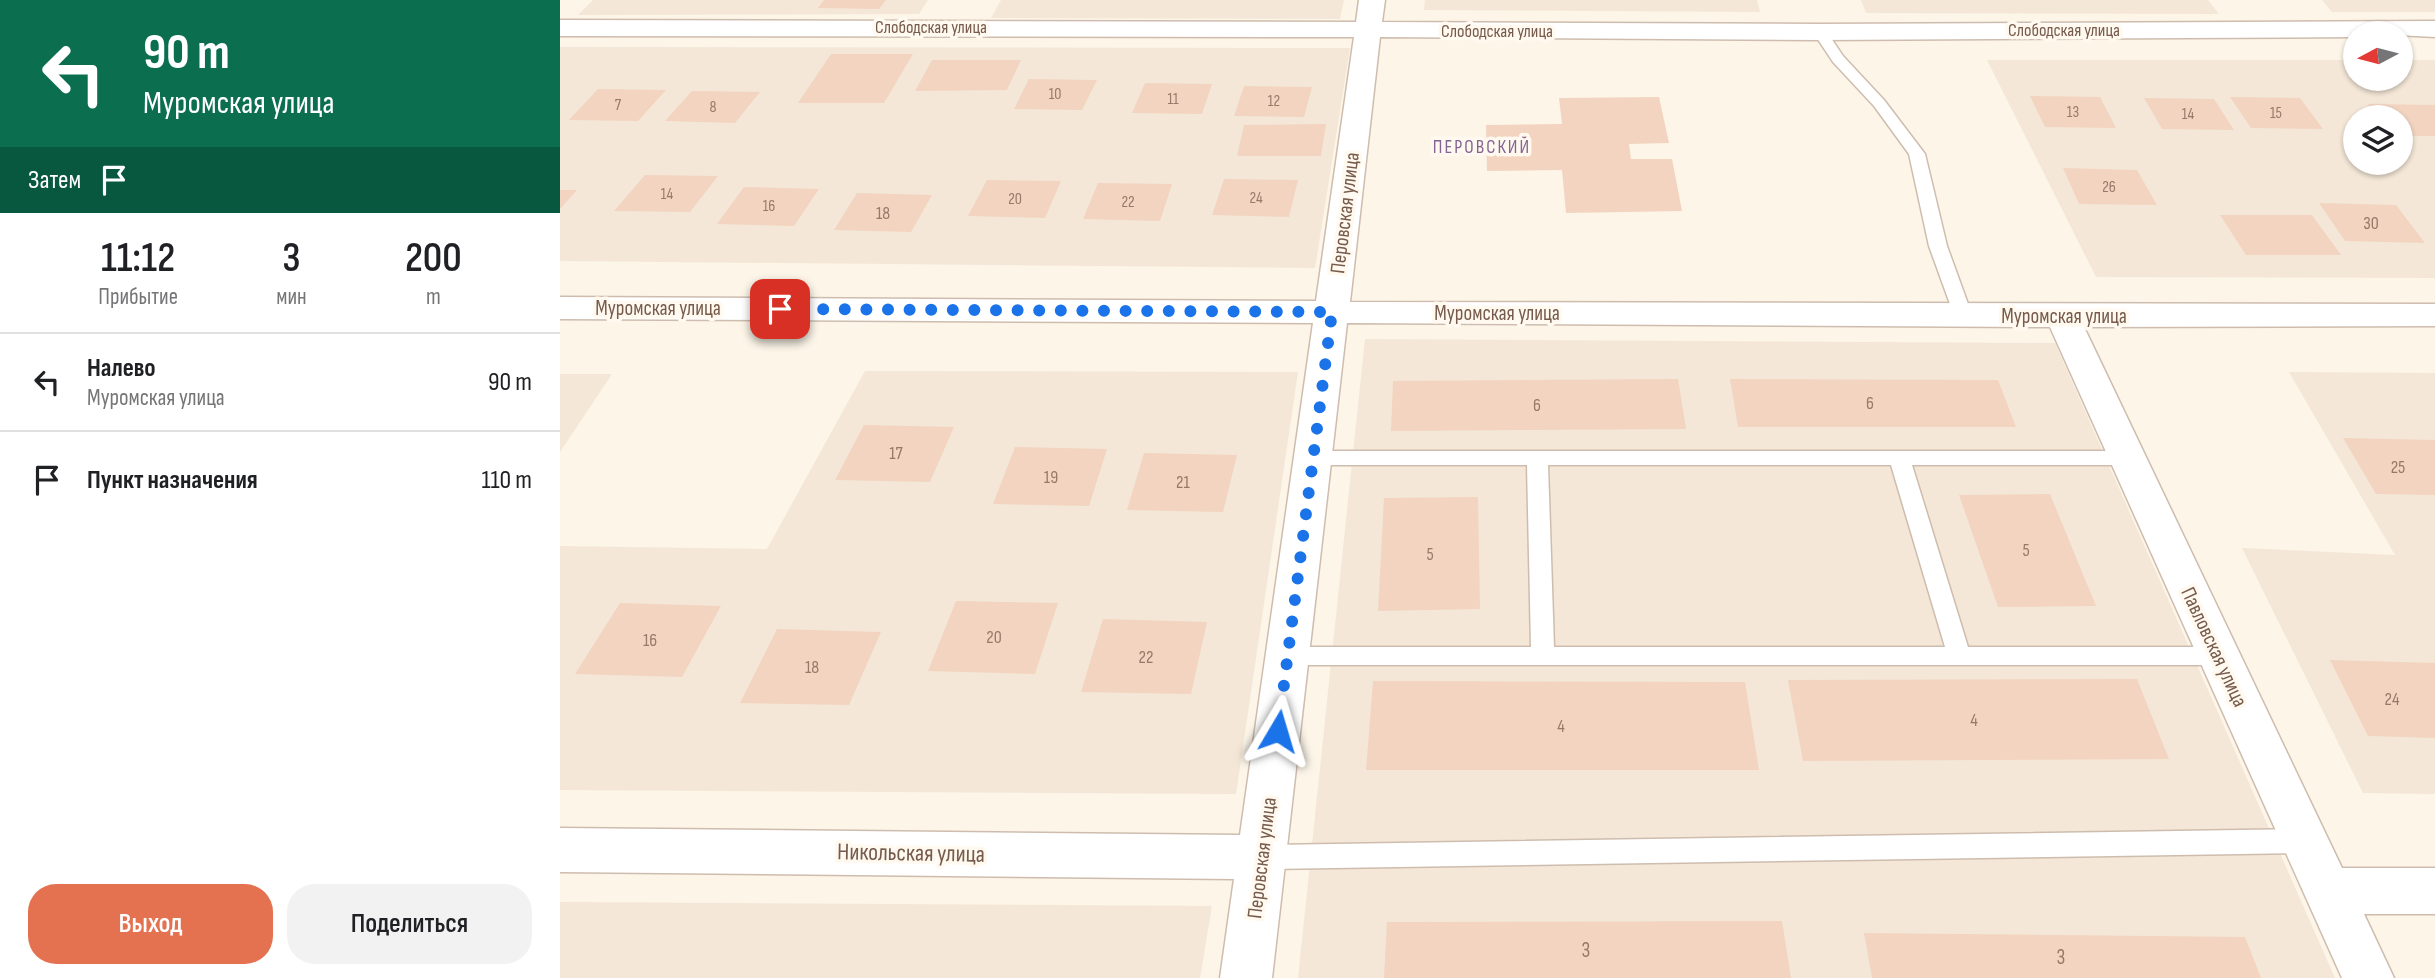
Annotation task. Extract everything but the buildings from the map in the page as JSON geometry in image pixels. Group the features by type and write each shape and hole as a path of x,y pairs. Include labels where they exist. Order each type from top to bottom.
{"street":[{"path":"935,27 952,0"},
{"name":"Слободская улица","path":"560,28 935,27 1370,15 1816,21 2259,19 2435,29"},
{"name":"Перовская улица","path":"1246,978 1370,15"},
{"name":"Муромская улица","path":"560,308 2062,316 2435,315"},
{"name":"Павловская улица","path":"2062,316 2368,978"},
{"name":"Никольская улица","path":"560,850 1262,857"},
{"path":"2329,891 2435,891"}],"lane":[{"path":"1816,21 1838,59 1879,103 1917,154 1938,246 1964,315"},
{"path":"1536,457 1543,655"},
{"path":"1899,457 1959,654"},
{"path":"1313,458 2127,458"},
{"path":"1288,656 2217,656"},
{"path":"1262,857 2306,841"}],"shaded area":[{"path":"593,0 928,0 919,14 578,15"},
{"path":"1001,0 1344,0 1340,19 991,18"},
{"path":"1425,0 1757,0 1760,12 1424,10"},
{"path":"1861,0 2208,0 2219,14 1866,13"},
{"path":"2322,0 2435,0 2435,12 2332,12"},
{"path":"560,47 1350,48 1315,268 560,261"},
{"path":"1987,60 2343,60 2343,91 2413,91 2413,60 2435,60 2435,278 2096,277"},
{"path":"1365,339 2055,343 2335,978 1298,978"},
{"path":"865,371 1298,372 1236,794 560,790 560,546 767,549"},
{"path":"2289,372 2435,373 2435,794 2363,793 2242,548 2395,555"},
{"path":"560,374 612,374 560,452"},
{"path":"560,902 1212,906 1200,978 560,978"}],"district":[{"name":"ПЕРОВСКИЙ","path":"1482,147"}],"route":[{"path":"780,309 1332,312 1278,731"}]}
